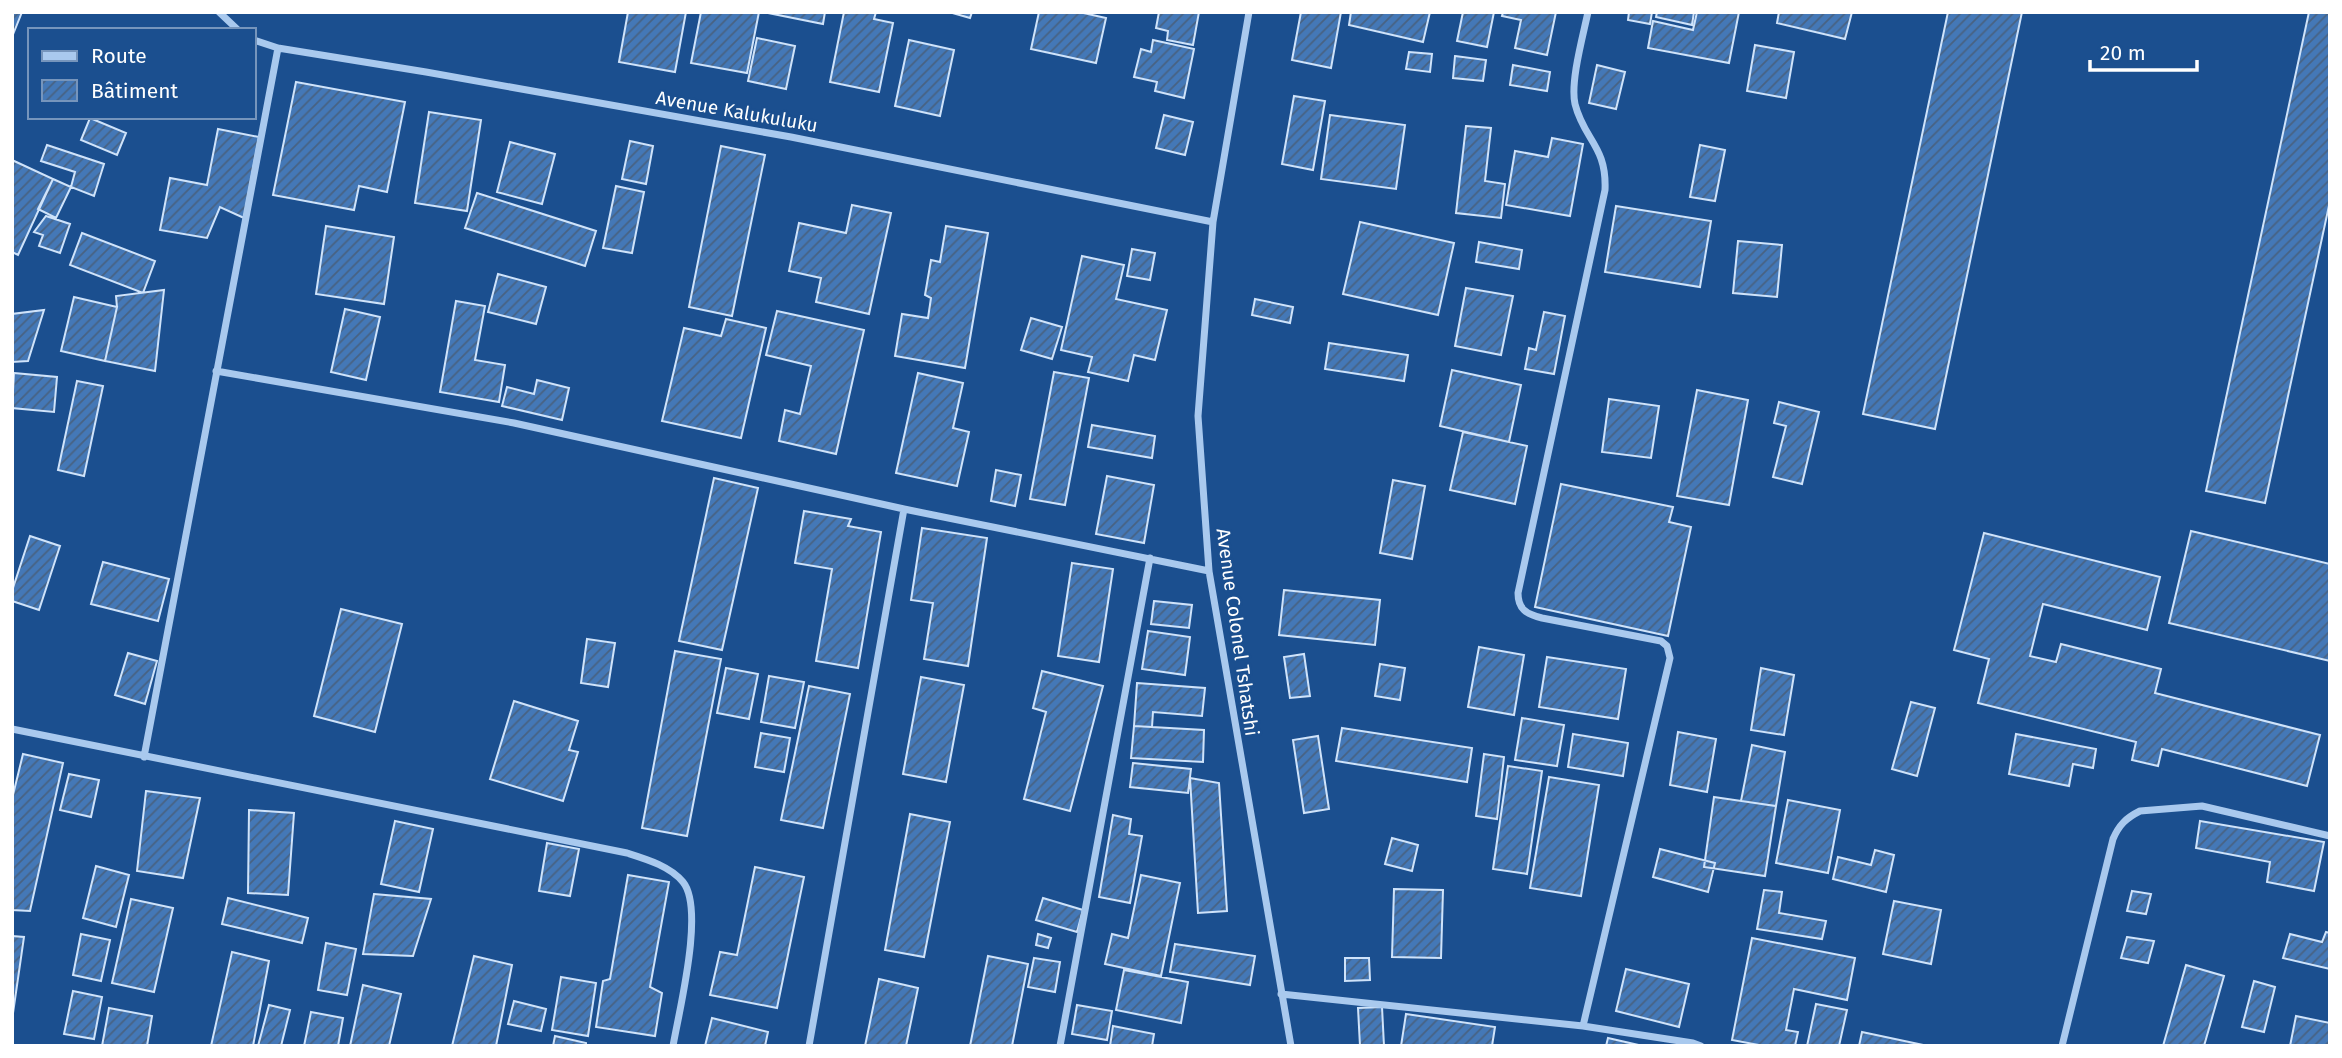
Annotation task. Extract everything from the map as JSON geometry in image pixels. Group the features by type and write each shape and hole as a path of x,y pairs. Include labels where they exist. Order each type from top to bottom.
{"street":[{"path":"219,12 236,28"},
{"name":"Avenue Colonel Tshatshi","path":"1250,12 1213,222 1198,416 1209,571 1292,1046"},
{"path":"1583,1026 1670,658 1667,646 1661,641 1542,618 1521,609 1519,604 1521,579 1605,190 1602,158 1580,118 1574,99 1588,12"},
{"name":"Avenue Kalukuluku","path":"256,41 278,48 791,137 1213,222"},
{"path":"144,757 278,48"},
{"path":"216,371 514,423 904,509 1209,571"},
{"path":"809,1046 904,509"},
{"path":"1060,1046 1150,558"},
{"path":"12,729 626,853 660,866 684,883 692,908 692,932 673,1046"},
{"path":"2062,1046 2113,839 2122,822 2140,811 2202,806 2330,836"},
{"path":"1281,995 1583,1026 1700,1046"}],"building":[{"path":"12,12 22,12 12,37"},
{"path":"628,12 686,12 675,72 619,62"},
{"path":"701,12 759,12 747,73 691,63"},
{"path":"763,12 825,12 823,24"},
{"path":"844,12 876,12 874,19 893,23 879,92 830,82"},
{"path":"949,12 972,12 970,18"},
{"path":"1039,12 1079,12 1106,18 1096,63 1031,49"},
{"path":"1159,12 1199,12 1193,45 1167,40 1168,31 1156,28"},
{"path":"1301,12 1341,12 1331,68 1292,60"},
{"path":"1351,12 1430,12 1423,42 1349,25"},
{"path":"1463,12 1494,12 1487,47 1457,41"},
{"path":"1503,12 1556,12 1547,55 1515,48 1521,20 1502,16"},
{"path":"1629,12 1652,12 1650,24 1628,20"},
{"path":"1657,12 1694,12 1692,25 1656,17"},
{"path":"1697,12 1739,12 1729,63 1648,48 1653,21 1693,30"},
{"path":"1779,12 1852,12 1845,39 1777,23"},
{"path":"1948,12 2022,12 1935,429 1863,414"},
{"path":"2309,12 2330,12 2330,201 2265,503 2206,491"},
{"path":"757,38 795,46 786,89 748,81"},
{"path":"909,40 954,50 940,116 895,106"},
{"path":"1153,40 1194,49 1184,98 1155,91 1157,82 1134,77 1141,49 1151,52"},
{"path":"1755,45 1794,52 1786,98 1747,91"},
{"path":"1409,52 1432,54 1430,72 1406,69"},
{"path":"1455,56 1486,60 1483,81 1453,78"},
{"path":"1513,65 1550,72 1547,91 1510,85"},
{"path":"1597,65 1625,72 1616,109 1589,103"},
{"path":"296,82 405,102 387,192 359,186 354,210 273,195"},
{"path":"1294,96 1325,101 1313,170 1282,164"},
{"path":"429,112 481,120 467,211 415,203"},
{"path":"1164,115 1193,122 1185,155 1156,148"},
{"path":"1330,115 1405,125 1396,189 1321,179"},
{"path":"90,119 126,133 117,155 81,140"},
{"path":"1466,126 1491,128 1485,181 1505,184 1501,218 1456,213"},
{"path":"218,129 259,137 244,218 220,207 207,238 160,230 170,178 207,185"},
{"path":"1552,138 1583,144 1570,216 1506,205 1515,151 1548,157"},
{"path":"630,141 653,146 646,184 622,179"},
{"path":"510,142 555,154 542,204 497,192"},
{"path":"47,145 104,164 94,196 71,187 75,172 41,161"},
{"path":"1700,145 1725,150 1715,201 1690,197"},
{"path":"721,146 765,155 732,316 689,307"},
{"path":"12,160 53,179 18,255 12,252"},
{"path":"53,179 71,187 56,218 38,209"},
{"path":"616,186 644,192 632,253 603,248"},
{"path":"477,193 596,231 585,266 465,228"},
{"path":"852,205 891,213 869,314 816,302 821,278 789,271 799,223 846,233"},
{"path":"1616,206 1711,221 1700,287 1605,272"},
{"path":"46,216 70,224 60,253 39,246 43,235 34,232"},
{"path":"1360,222 1454,243 1438,315 1343,294"},
{"path":"326,226 394,237 384,304 316,294"},
{"path":"946,226 988,233 965,368 895,356 902,314 928,318 931,298 925,295 931,260 940,262"},
{"path":"82,233 155,261 143,293 70,265"},
{"path":"1738,241 1782,245 1777,297 1733,293"},
{"path":"1479,242 1522,250 1519,269 1476,262"},
{"path":"1132,249 1155,253 1150,280 1127,276"},
{"path":"1082,256 1124,265 1116,299 1167,310 1155,360 1134,355 1128,381 1088,372 1092,357 1061,350"},
{"path":"498,274 546,287 536,324 488,312"},
{"path":"1466,288 1513,296 1501,355 1455,346"},
{"path":"164,290 155,371 105,361 117,307 116,296"},
{"path":"74,297 117,307 105,361 61,351"},
{"path":"1255,299 1293,307 1290,323 1252,315"},
{"path":"456,301 485,306 475,360 505,365 499,402 440,392"},
{"path":"345,309 380,317 366,380 331,372"},
{"path":"44,310 28,361 12,362 12,314"},
{"path":"777,311 864,330 836,454 779,441 785,410 800,414 811,366 766,355"},
{"path":"1544,312 1565,316 1554,374 1525,369 1529,348 1536,350"},
{"path":"1031,318 1062,327 1052,359 1021,350"},
{"path":"726,319 766,328 741,438 662,421 684,328 721,336"},
{"path":"1329,343 1408,355 1404,381 1325,369"},
{"path":"1452,370 1521,385 1509,442 1440,426"},
{"path":"1054,372 1089,378 1065,505 1030,499"},
{"path":"14,373 57,377 54,412 12,408"},
{"path":"918,373 963,383 953,428 969,432 957,486 896,473"},
{"path":"537,380 569,388 562,420 502,406 507,387 534,394"},
{"path":"77,381 103,386 84,476 58,470"},
{"path":"1697,390 1748,400 1729,505 1677,496"},
{"path":"1609,399 1659,406 1651,458 1602,452"},
{"path":"1779,402 1819,412 1802,484 1773,477 1786,426 1774,423"},
{"path":"1092,425 1155,436 1152,458 1088,447"},
{"path":"1463,432 1527,446 1515,504 1450,490"},
{"path":"996,470 1021,475 1015,506 991,501"},
{"path":"1107,476 1154,485 1144,543 1096,534"},
{"path":"714,478 758,488 722,650 679,641"},
{"path":"1393,480 1425,486 1412,559 1380,553"},
{"path":"1561,484 1673,507 1669,522 1691,527 1668,636 1535,607"},
{"path":"804,511 851,519 848,526 881,532 858,668 816,661 832,569 795,563"},
{"path":"922,528 987,538 968,666 924,659 933,603 911,600"},
{"path":"2191,531 2330,564 2330,661 2169,623"},
{"path":"1984,533 2160,577 2147,630 2043,604 2030,656 2056,662 2061,644 2161,669 2155,693 2320,735 2307,786 2162,749 2158,766 2132,760 2136,742 1978,703 1989,659 1954,650"},
{"path":"30,536 60,546 39,610 12,601 12,591"},
{"path":"103,562 169,579 158,621 91,604"},
{"path":"1072,563 1113,569 1099,662 1058,656"},
{"path":"1284,590 1380,600 1375,645 1279,635"},
{"path":"1154,601 1192,605 1189,628 1151,624"},
{"path":"341,609 402,624 375,732 314,716"},
{"path":"1148,631 1190,637 1185,675 1142,669"},
{"path":"587,639 615,643 608,687 581,683"},
{"path":"1479,647 1524,655 1514,715 1468,707"},
{"path":"675,651 721,659 687,836 642,828"},
{"path":"128,653 157,661 145,704 115,695"},
{"path":"1304,654 1310,696 1290,698 1284,657"},
{"path":"1547,657 1626,669 1618,719 1539,707"},
{"path":"1380,664 1405,668 1400,700 1375,696"},
{"path":"726,668 758,674 749,719 717,713"},
{"path":"1761,668 1794,675 1784,735 1751,730"},
{"path":"1042,671 1103,686 1070,811 1024,799 1046,712 1033,708"},
{"path":"769,676 804,682 795,728 761,722"},
{"path":"921,677 964,685 946,782 903,774"},
{"path":"1137,683 1205,688 1202,716 1153,712 1152,727 1134,726"},
{"path":"809,686 850,694 823,828 781,820"},
{"path":"514,701 578,721 569,750 578,752 563,801 490,779"},
{"path":"1911,702 1935,708 1917,776 1892,769"},
{"path":"1522,718 1564,725 1557,766 1515,760"},
{"path":"1134,726 1204,730 1203,762 1131,758"},
{"path":"1342,728 1472,748 1467,782 1336,761"},
{"path":"1678,732 1716,739 1707,792 1670,785"},
{"path":"761,733 790,738 784,772 755,767"},
{"path":"1573,734 1628,743 1623,776 1568,767"},
{"path":"2016,734 2096,749 2093,768 2073,764 2069,786 2009,774"},
{"path":"1318,736 1329,809 1304,813 1293,740"},
{"path":"1752,745 1785,752 1776,806 1741,801"},
{"path":"23,754 63,763 30,911 12,910 12,799"},
{"path":"1484,754 1504,757 1497,819 1476,816"},
{"path":"1133,763 1191,769 1188,793 1130,787"},
{"path":"1508,766 1542,771 1527,874 1493,869"},
{"path":"69,774 99,780 91,817 60,810"},
{"path":"1549,777 1599,785 1581,896 1530,888"},
{"path":"1190,778 1219,783 1227,911 1198,913"},
{"path":"146,791 200,798 183,878 137,871"},
{"path":"1714,797 1776,806 1765,876 1704,867"},
{"path":"1788,800 1840,810 1828,873 1776,863"},
{"path":"249,810 294,813 288,895 248,893"},
{"path":"910,814 950,822 924,957 885,950"},
{"path":"1113,815 1131,819 1129,834 1142,836 1130,903 1099,897"},
{"path":"395,821 433,829 419,892 381,884"},
{"path":"2200,821 2324,842 2314,891 2267,882 2270,862 2196,848"},
{"path":"1392,838 1418,845 1412,871 1385,864"},
{"path":"547,843 579,849 570,896 539,891"},
{"path":"1660,849 1715,863 1708,892 1653,877"},
{"path":"1875,850 1894,855 1886,892 1833,879 1838,857 1871,865"},
{"path":"96,866 129,875 116,927 83,918"},
{"path":"755,867 804,877 777,1008 710,995 720,952 737,955"},
{"path":"628,875 669,882 650,987 662,993 655,1036 596,1027 603,981 610,979"},
{"path":"1141,875 1180,883 1161,976 1105,964 1112,934 1128,938"},
{"path":"1394,889 1443,890 1441,958 1392,957"},
{"path":"1764,890 1782,892 1779,913 1826,921 1822,939 1757,929"},
{"path":"2132,891 2151,894 2146,914 2127,911"},
{"path":"374,894 431,899 413,956 363,954"},
{"path":"228,898 308,918 302,943 222,924"},
{"path":"1043,898 1083,910 1077,932 1036,920"},
{"path":"131,899 173,908 154,992 112,983"},
{"path":"1894,901 1941,910 1931,964 1883,954"},
{"path":"2326,932 2330,933 2330,969 2283,958 2290,934 2322,942"},
{"path":"81,934 110,940 101,981 73,975"},
{"path":"1038,934 1051,938 1048,948 1036,945"},
{"path":"12,936 24,937 12,1020"},
{"path":"2127,937 2154,941 2148,963 2121,958"},
{"path":"1752,938 1855,958 1847,1000 1794,989 1786,1030 1798,1032 1795,1046 1764,1046 1732,1040"},
{"path":"326,943 356,949 347,995 318,990"},
{"path":"1175,944 1255,956 1250,985 1170,972"},
{"path":"232,952 269,961 253,1046 211,1046"},
{"path":"474,956 512,965 496,1046 452,1046"},
{"path":"988,956 1028,964 1012,1046 970,1046"},
{"path":"1034,958 1060,962 1055,992 1028,987"},
{"path":"1345,958 1369,958 1370,980 1345,981"},
{"path":"2186,965 2224,976 2204,1046 2163,1046"},
{"path":"1626,969 1689,984 1679,1027 1616,1011"},
{"path":"1124,970 1188,982 1181,1023 1116,1010"},
{"path":"561,977 596,983 588,1036 552,1030"},
{"path":"879,979 918,988 906,1046 865,1046"},
{"path":"2254,981 2275,987 2264,1032 2242,1027"},
{"path":"363,985 401,994 389,1046 350,1046"},
{"path":"73,991 102,997 94,1039 64,1034"},
{"path":"514,1001 546,1009 541,1031 508,1024"},
{"path":"1816,1004 1847,1010 1839,1046 1807,1046"},
{"path":"269,1005 290,1010 281,1046 258,1046"},
{"path":"1077,1005 1112,1011 1107,1040 1072,1034"},
{"path":"1382,1007 1384,1046 1360,1046 1358,1008"},
{"path":"109,1008 152,1016 147,1046 102,1046"},
{"path":"311,1012 343,1018 338,1046 304,1046"},
{"path":"1406,1014 1495,1027 1492,1046 1401,1046"},
{"path":"2296,1016 2330,1023 2330,1046 2290,1046"},
{"path":"712,1018 768,1032 765,1046 705,1046"},
{"path":"1113,1026 1154,1034 1152,1046 1110,1046"},
{"path":"1862,1032 1928,1046 1859,1046"},
{"path":"555,1036 586,1043 586,1046 553,1046"},
{"path":"1608,1038 1643,1046 1606,1046"}]}
